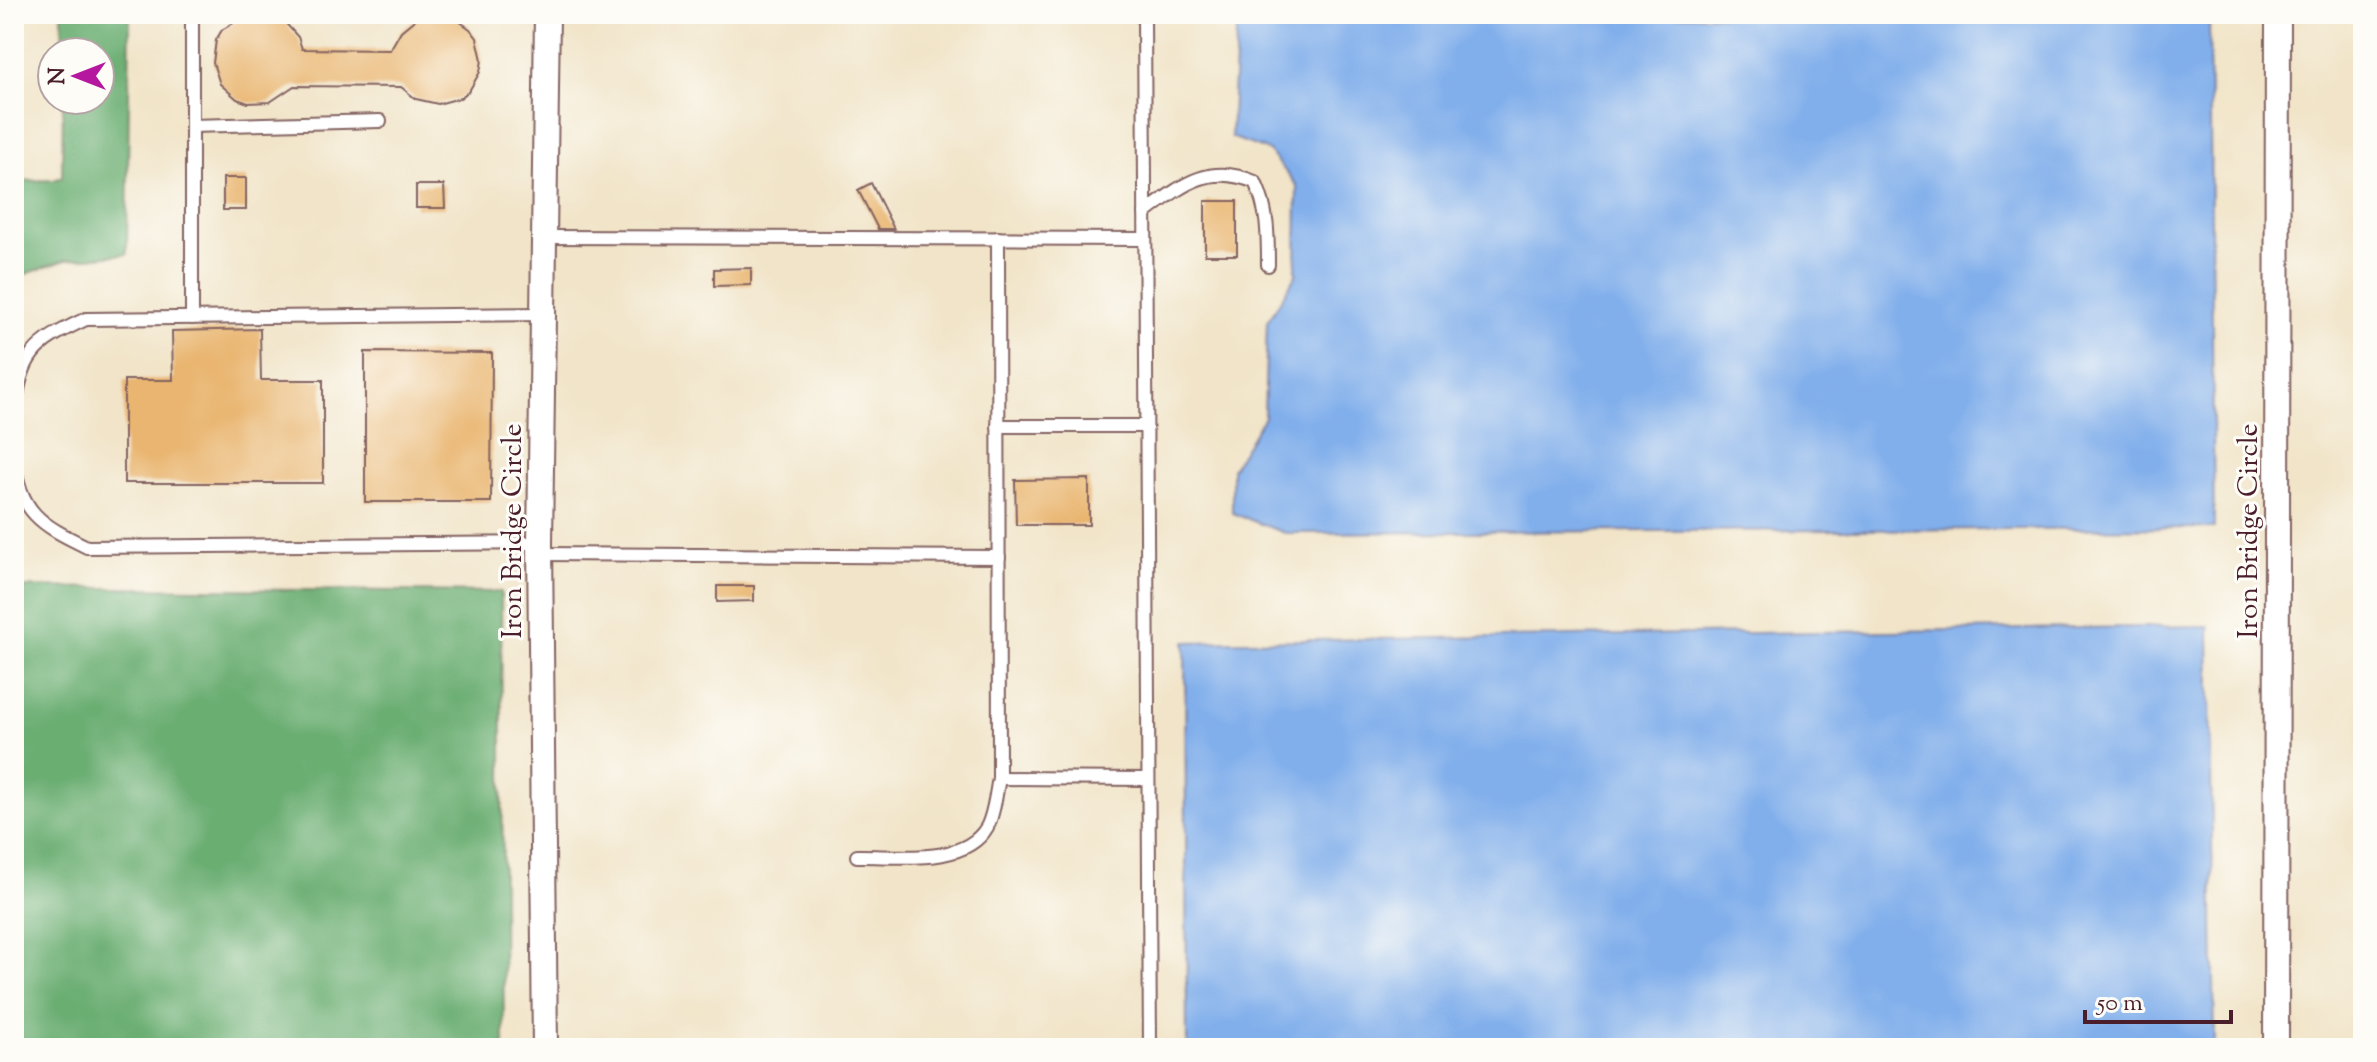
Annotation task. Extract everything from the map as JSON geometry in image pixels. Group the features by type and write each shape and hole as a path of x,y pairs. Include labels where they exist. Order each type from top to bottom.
{"street":[{"name":"Iron Bridge Circle","path":"545,1048 540,549 547,14"},
{"name":"Iron Bridge Circle","path":"2276,1048 2278,14"}],"lane":[{"path":"192,14 192,318"},
{"path":"1144,14 1150,1048"},
{"path":"192,126 380,121"},
{"path":"1145,213 1196,176 1240,176 1255,182 1268,219 1268,265"},
{"path":"543,237 1145,239"},
{"path":"857,856 942,854 974,842 987,826 999,778 998,238"},
{"path":"14,414 19,375 45,338 86,319 542,314"},
{"path":"998,426 1146,426"},
{"path":"14,459 17,489 46,527 87,547 540,549 999,557"},
{"path":"999,778 1148,779"}],"green space":[{"path":"62,14 130,14 127,254 66,260 14,278 14,181 62,177 63,116 116,116 116,36 63,36"},
{"path":"14,587 501,592 504,1048 14,1048"}],"water":[{"path":"2209,14 2214,528 1285,533 1232,513 1232,469 1264,417 1267,322 1296,275 1297,186 1269,151 1231,137 1237,17"},
{"path":"2209,626 2215,1048 1187,1048 1185,642"}],"building":[{"path":"248,14 266,14 283,20 298,37 302,49 390,50 401,31 418,17 434,14 452,16 477,38 482,60 480,72 469,91 460,98 438,104 416,99 401,87 294,86 270,102 248,103 237,99 220,84 213,63 216,40 222,30"},
{"path":"223,178 246,178 246,210 223,210"},
{"path":"871,183 894,229 878,229 858,190"},
{"path":"416,185 444,185 445,208 416,208"},
{"path":"1205,201 1237,201 1237,255 1205,255"},
{"path":"751,268 751,285 714,286 714,269"},
{"path":"260,329 261,380 323,380 323,483 124,483 124,380 173,380 172,331"},
{"path":"365,352 492,353 491,502 365,502"},
{"path":"1089,479 1089,525 1016,525 1015,480"},
{"path":"717,586 754,586 754,601 717,602"}]}
